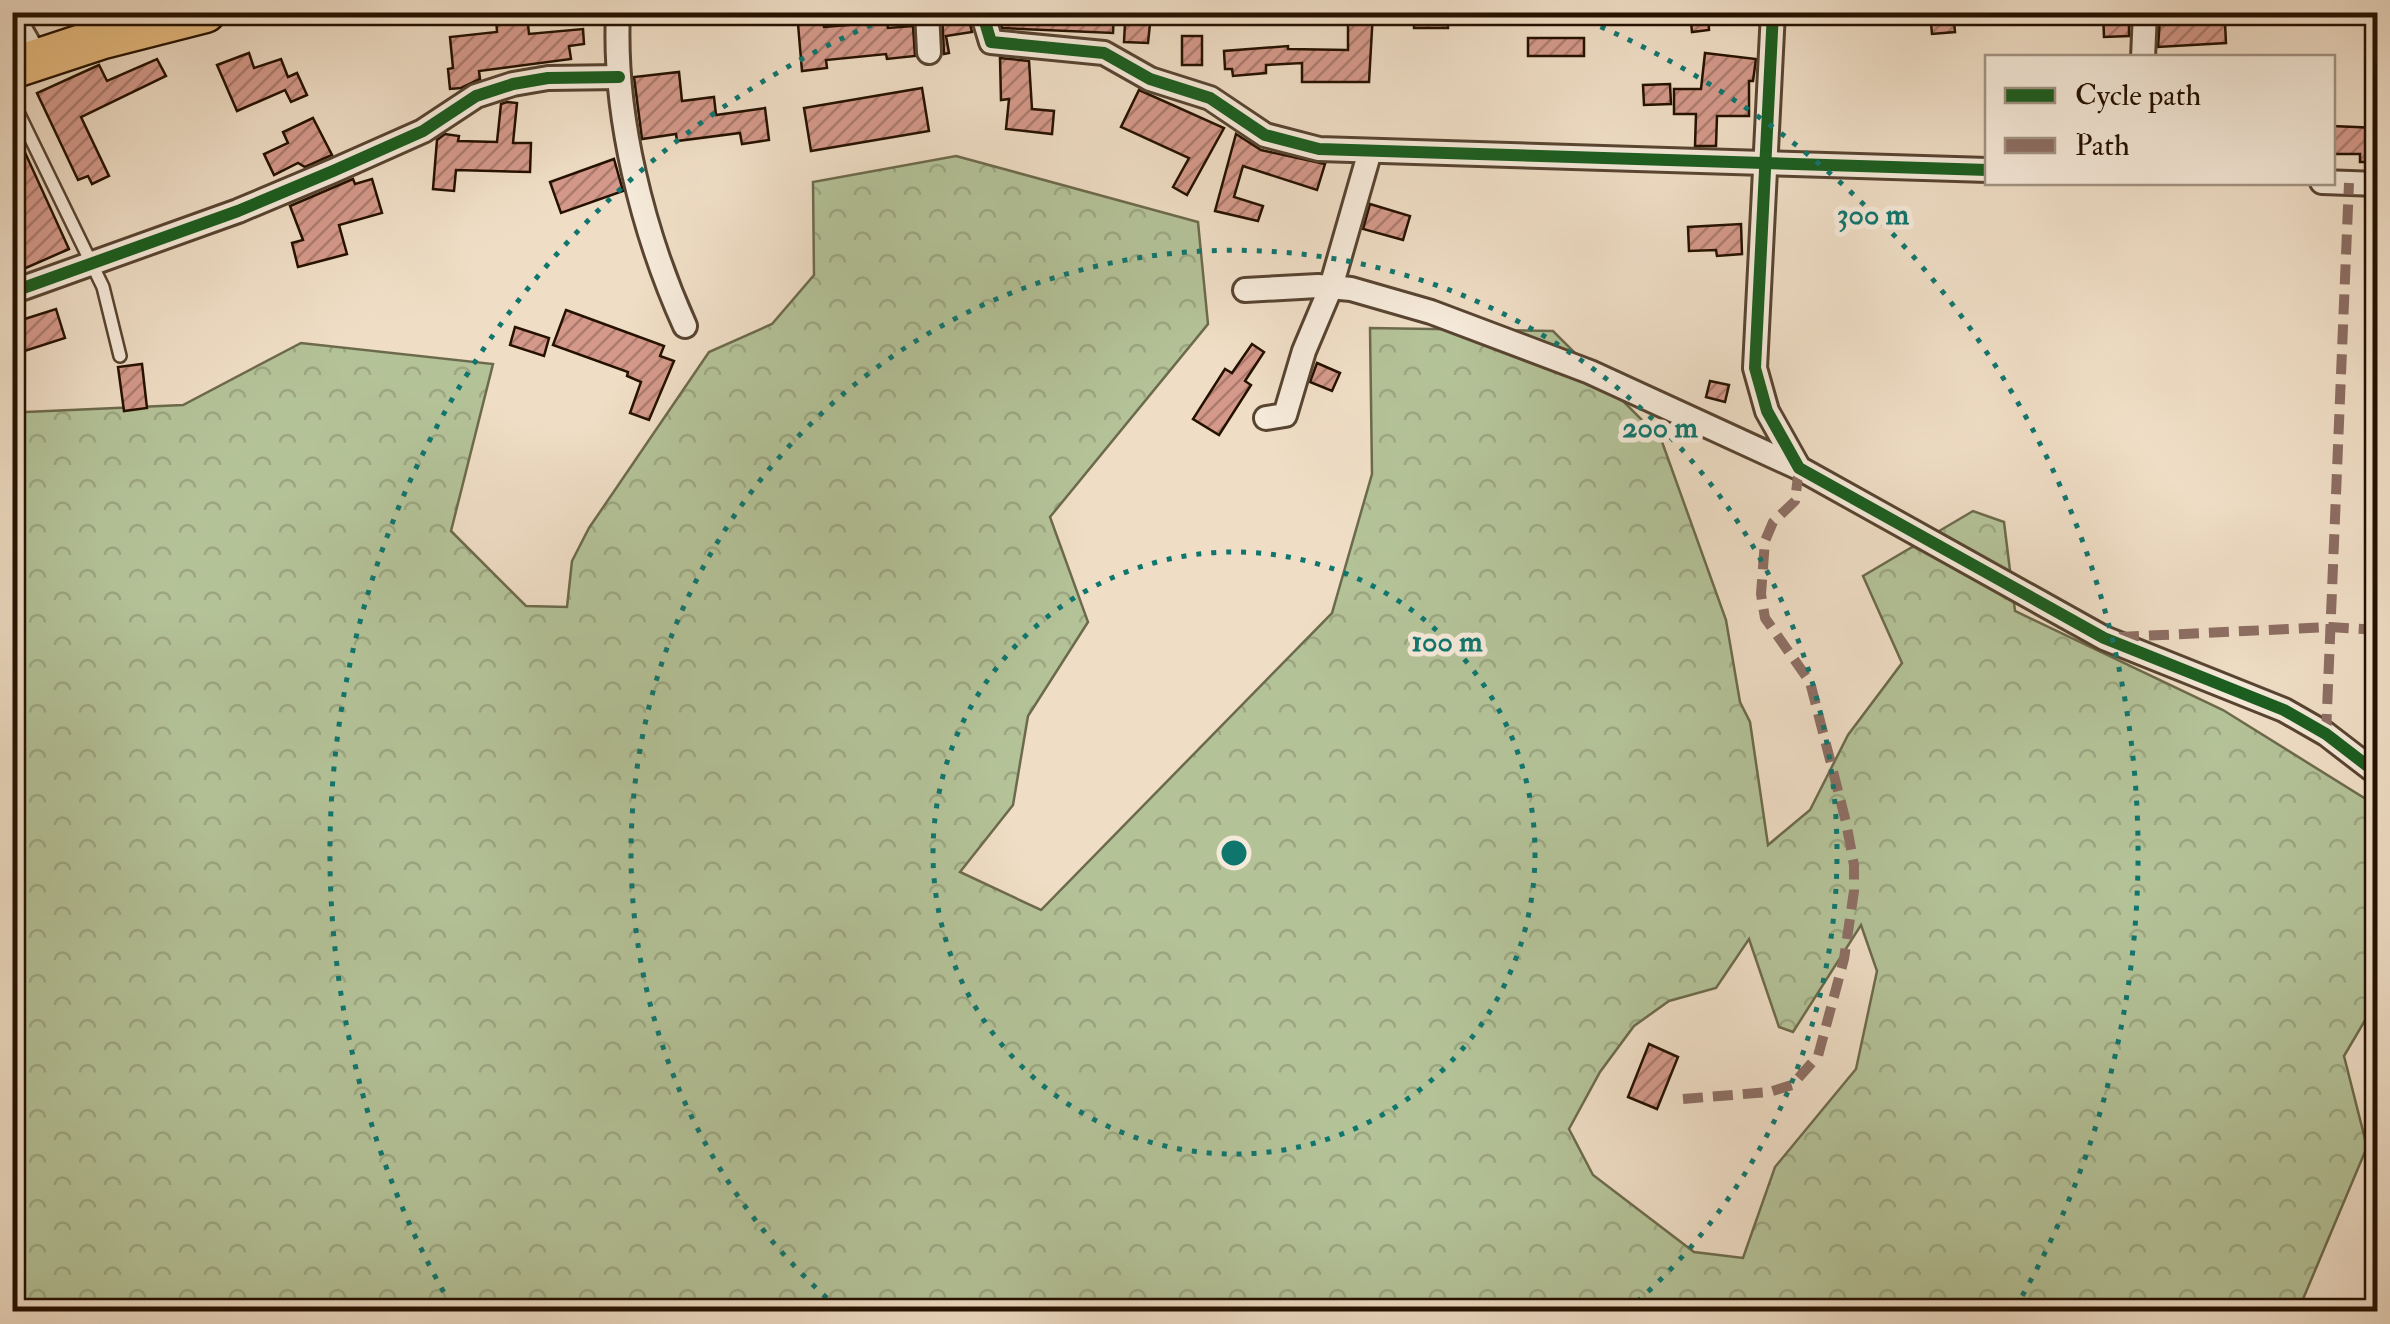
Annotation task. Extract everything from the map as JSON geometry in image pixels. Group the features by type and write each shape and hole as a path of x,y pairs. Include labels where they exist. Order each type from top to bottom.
{"highway":[{"path":"20,44 111,12"},
{"path":"20,44 205,12"}],"street":[{"path":"618,12 625,128 652,242 685,326"},
{"path":"927,12 928,52"},
{"path":"982,12 991,42 1104,53 1150,79 1210,98 1264,135 1319,148 1985,170"},
{"path":"1773,12 1755,368 1766,411 1799,468"},
{"path":"2143,55 2146,12"},
{"path":"12,292 238,211 424,131 476,96 548,78 619,78"},
{"path":"1266,418 1285,415 1290,405 1370,151"},
{"path":"2335,182 2378,184"},
{"path":"1244,290 1352,289 1431,312 1590,372 1799,468 2104,638 2284,710 2326,734 2378,774"}],"lane":[{"path":"12,100 103,287 120,356"}],"green space":[{"path":"956,156 1198,222 1208,324 1050,517 1088,622 1028,716 1013,805 960,872 1041,910 1332,613 1372,474 1370,328 1553,331 1661,439 1726,620 1740,702 1750,722 1768,845 1810,810 1848,735 1902,663 1863,576 1973,511 2004,522 2015,611 2223,710 2377,806 2377,1000 2344,1056 2367,1147 2298,1311 13,1311 12,421 26,412 183,405 301,343 493,364 451,531 526,606 567,607 572,561 589,528 709,352 772,324 814,275 813,182","holes":["1861,925 1877,971 1856,1069 1775,1167 1743,1258 1694,1252 1593,1175 1569,1129 1600,1072 1634,1026 1669,1001 1716,988 1749,939 1779,1027 1793,1032"]}],"building":[{"path":"942,12 967,12 972,32 946,36 949,53 944,54"},
{"path":"998,12 1114,12 1113,33 1002,28"},
{"path":"1348,12 1373,12 1369,82 1302,82 1302,63 1266,65 1266,73 1233,76 1232,69 1225,69 1224,51 1288,46 1348,50"},
{"path":"1414,12 1448,12 1448,28 1414,28"},
{"path":"1690,12 1708,12 1709,30 1692,32"},
{"path":"1930,12 1953,12 1955,32 1932,34"},
{"path":"2103,12 2129,12 2129,36 2104,37"},
{"path":"2194,13 2217,14 2217,23 2225,23 2226,43 2158,47 2160,18 2194,17"},
{"path":"527,14 529,34 583,29 584,44 569,46 571,59 479,71 480,79 450,89 450,37 497,32 496,16"},
{"path":"823,22 824,27 887,22 888,28 913,26 915,56 887,59 886,54 826,60 827,68 802,71 798,24"},
{"path":"1125,23 1150,24 1148,43 1124,42"},
{"path":"1182,36 1202,36 1202,65 1182,65"},
{"path":"1528,38 1584,38 1584,56 1528,56"},
{"path":"249,53 254,68 281,59 288,77 297,73 307,95 291,102 285,90 237,111 217,65"},
{"path":"1705,53 1756,59 1753,81 1749,81 1749,116 1717,116 1716,146 1695,146 1696,114 1674,114 1674,89 1701,89"},
{"path":"1000,58 1029,61 1032,109 1054,111 1052,134 1006,129 1009,99 1001,100"},
{"path":"157,59 166,76 81,117 109,176 92,184 88,176 78,180 37,93 99,65 107,81"},
{"path":"679,72 682,101 714,97 716,115 765,108 769,140 742,144 740,133 677,141 676,134 642,139 634,77"},
{"path":"1670,84 1671,104 1644,105 1643,85"},
{"path":"922,88 929,131 811,151 804,108"},
{"path":"1139,90 1224,128 1187,195 1173,187 1189,158 1121,127"},
{"path":"517,103 513,143 531,143 530,172 456,170 454,191 433,189 437,140 445,134 459,136 458,141 497,142 501,104"},
{"path":"313,118 332,155 305,167 298,163 274,175 264,154 288,143 283,132"},
{"path":"12,124 69,249 12,274"},
{"path":"2335,126 2378,128 2378,162 2360,162 2360,154 2335,154"},
{"path":"1236,134 1261,150 1325,164 1317,190 1243,166 1234,197 1263,206 1258,221 1215,211"},
{"path":"614,159 623,191 561,213 550,182"},
{"path":"353,179 355,184 372,179 382,213 339,225 347,254 298,267 292,243 303,240 290,206"},
{"path":"1370,204 1410,216 1403,240 1363,229"},
{"path":"1741,224 1742,254 1717,256 1716,250 1689,251 1688,227"},
{"path":"56,309 65,338 12,355 12,323"},
{"path":"566,310 664,346 660,356 674,361 649,420 630,413 641,382 627,376 628,372 553,345"},
{"path":"515,327 549,338 544,356 510,345"},
{"path":"1252,344 1264,352 1245,381 1251,385 1219,435 1193,419 1225,369 1232,373"},
{"path":"1317,363 1340,373 1332,391 1310,382"},
{"path":"142,364 147,408 124,411 118,367"},
{"path":"1710,381 1729,385 1725,402 1706,397"},
{"path":"1649,1044 1678,1057 1657,1109 1628,1097"}],"marked path":[{"path":"2326,734 2349,183"},
{"path":"1683,1099 1769,1092 1792,1085 1818,1056 1844,959 1854,891 1846,822 1810,682 1765,618 1761,594 1765,541 1773,522 1795,501 1799,468"},
{"path":"2119,637 2330,627 2378,630"}],"cycle path":[{"path":"982,12 991,42 1104,53 1150,79 1210,98 1265,135 1319,149 1985,170"},
{"path":"1773,12 1755,368 1767,411 1799,468 2104,638 2284,710 2326,734 2378,774"},
{"path":"12,292 238,211 333,171 423,131 476,96 548,78 619,77"}]}
